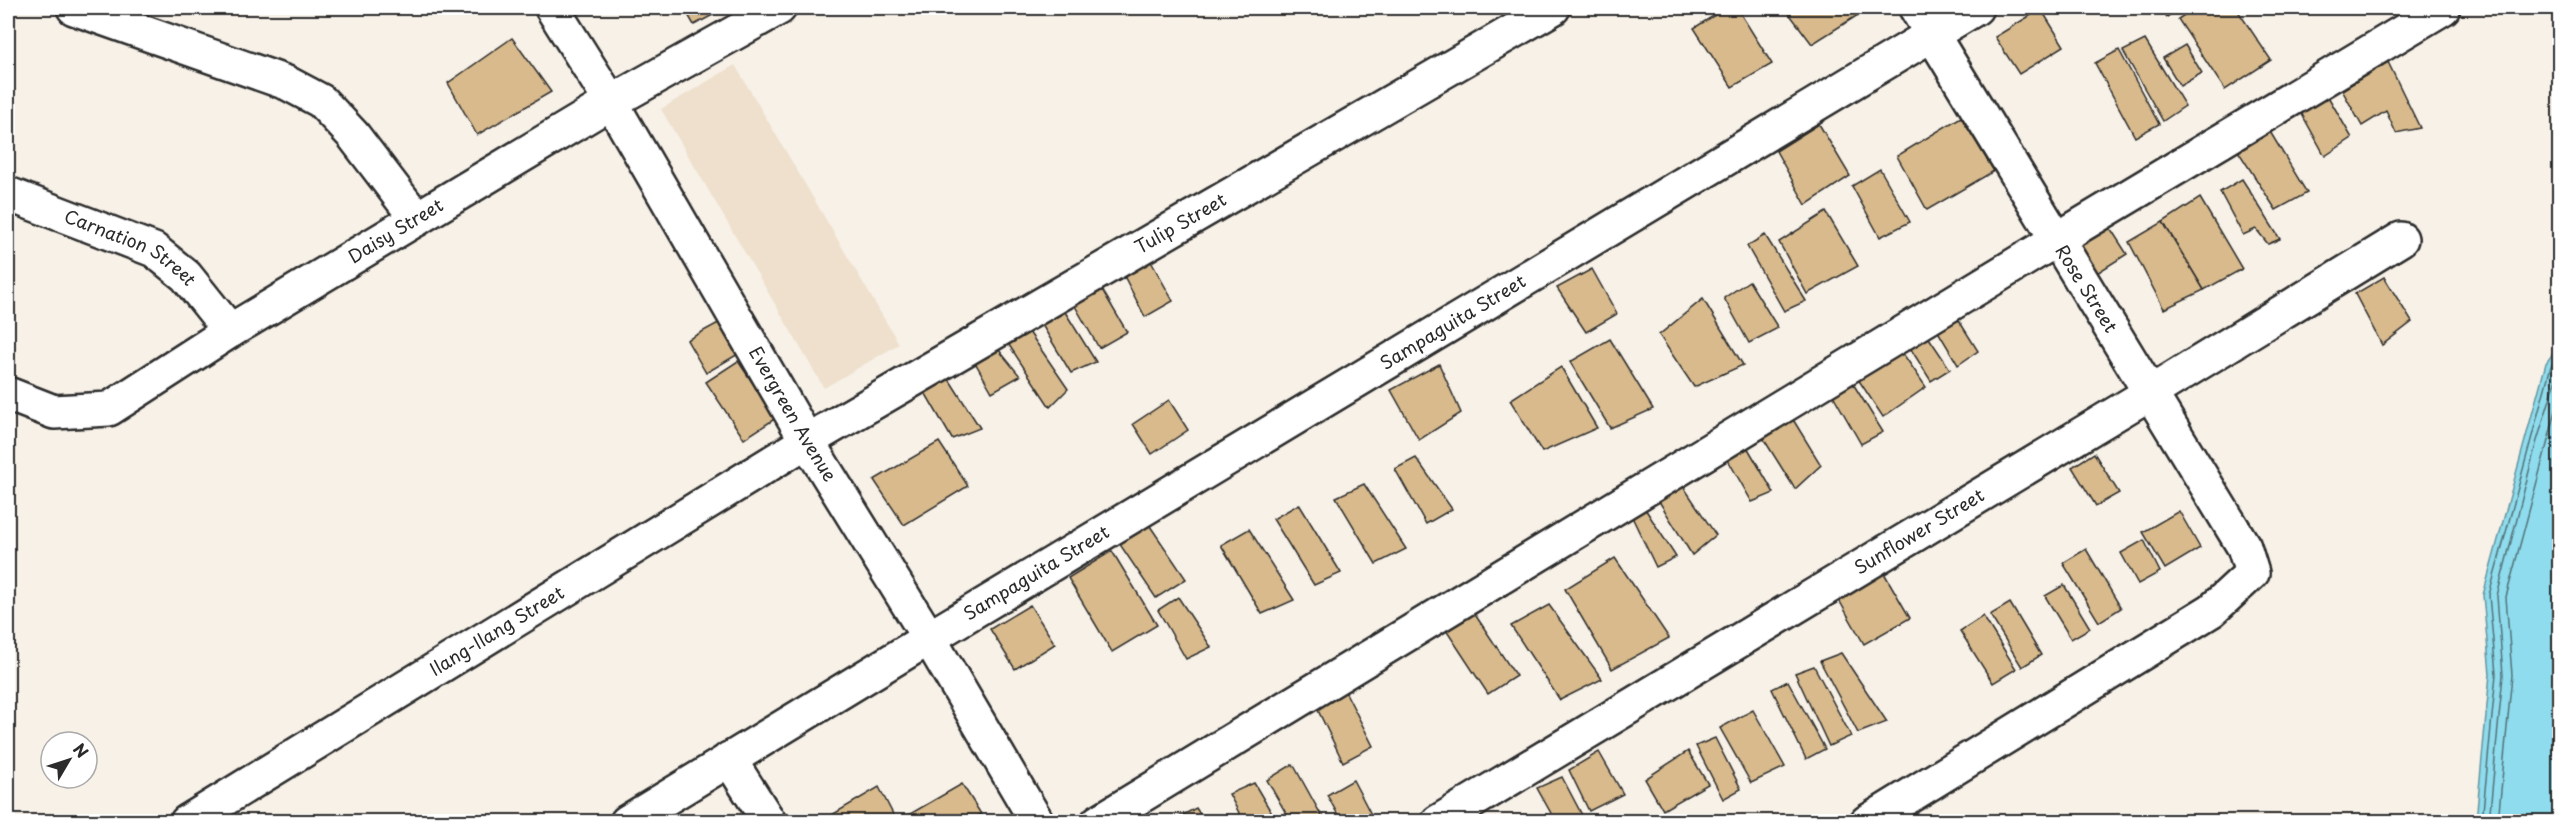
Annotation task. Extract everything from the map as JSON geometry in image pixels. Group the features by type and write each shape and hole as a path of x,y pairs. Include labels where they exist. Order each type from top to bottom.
{"street":[{"path":"74,8 287,83 321,101 353,135 417,219"},
{"name":"Evergreen Avenue","path":"552,8 611,102 807,441 929,638 1037,822"},
{"name":"Daisy Street","path":"8,394 54,412 110,409 230,331 611,102 779,8"},
{"name":"Tulip Street","path":"807,441 1553,8"},
{"name":"Sampaguita Street","path":"627,822 929,638 1924,20 1976,8"},
{"path":"1098,822 2055,240 2443,8"},
{"name":"Rose Street","path":"1867,822 2212,610 2252,573 2244,547 2055,240 1924,20"},
{"name":"Carnation Street","path":"8,194 154,250 186,276 230,331"},
{"name":"Sunflower Street","path":"1438,822 2401,239"},
{"name":"Ilang-Ilang Street","path":"187,822 807,441"},
{"path":"729,759 769,822"}],"shaded area":[{"path":"735,65 899,344 824,388 661,109"}],"water":[{"path":"2559,345 2559,821 2476,821 2490,674 2483,595 2546,363"}],"building":[{"path":"684,8 726,8 694,25"},
{"path":"1726,8 1737,8 1772,64 1732,87 1694,28"},
{"path":"1785,8 1853,8 1858,15 1812,44"},
{"path":"2161,8 2182,8 2167,17"},
{"path":"2195,8 2236,8 2271,60 2225,90 2178,19"},
{"path":"2041,9 2064,46 2019,74 1995,37"},
{"path":"512,38 551,92 477,135 448,83"},
{"path":"2145,40 2185,106 2163,121 2123,51"},
{"path":"2185,45 2202,73 2180,86 2163,58"},
{"path":"2119,50 2159,124 2135,137 2095,63"},
{"path":"2388,62 2420,128 2396,133 2386,111 2362,126 2342,90"},
{"path":"2326,93 2352,138 2325,156 2298,107"},
{"path":"1961,117 1994,171 1927,210 1897,156"},
{"path":"1819,124 1850,176 1806,205 1776,151"},
{"path":"2269,130 2307,193 2276,210 2238,151"},
{"path":"1880,169 1910,222 1880,237 1852,186"},
{"path":"2242,179 2280,239 2268,244 2256,229 2243,235 2220,192"},
{"path":"2200,198 2242,269 2204,290 2163,222"},
{"path":"1826,212 1858,266 1807,294 1779,242"},
{"path":"2163,222 2204,290 2164,309 2129,242"},
{"path":"2107,223 2127,254 2097,273 2077,243"},
{"path":"1765,235 1806,301 1784,311 1747,246"},
{"path":"1148,256 1173,301 1145,317 1121,270"},
{"path":"1592,269 1617,314 1586,332 1557,288"},
{"path":"2384,277 2412,322 2382,345 2355,294"},
{"path":"1097,281 1127,332 1099,348 1071,299"},
{"path":"1749,281 1778,328 1749,343 1724,298"},
{"path":"1703,299 1743,365 1694,387 1659,335"},
{"path":"1062,307 1096,362 1071,373 1039,320"},
{"path":"1953,311 1978,351 1958,365 1933,323"},
{"path":"722,321 740,353 706,373 687,340"},
{"path":"1027,329 1068,389 1050,407 1005,339"},
{"path":"1925,332 1950,369 1931,381 1907,343"},
{"path":"1610,339 1653,409 1610,428 1570,362"},
{"path":"994,344 1020,376 992,392 972,357"},
{"path":"1897,345 1926,387 1883,417 1854,373"},
{"path":"738,361 776,418 744,439 706,382"},
{"path":"1439,364 1461,413 1419,440 1391,390"},
{"path":"1561,367 1597,428 1542,452 1510,400"},
{"path":"947,376 980,428 952,439 923,389"},
{"path":"1852,382 1883,432 1861,444 1833,395"},
{"path":"1169,400 1188,430 1152,454 1133,424"},
{"path":"1789,413 1821,465 1795,489 1758,430"},
{"path":"939,442 968,486 904,525 874,480"},
{"path":"1746,445 1774,493 1752,502 1724,453"},
{"path":"2094,453 2119,493 2096,506 2072,467"},
{"path":"1416,458 1452,509 1426,524 1395,469"},
{"path":"1364,484 1406,549 1376,564 1336,497"},
{"path":"1683,486 1716,535 1692,555 1657,498"},
{"path":"1299,504 1341,573 1314,585 1273,519"},
{"path":"1642,504 1676,557 1656,567 1631,515"},
{"path":"2179,511 2200,548 2165,569 2143,532"},
{"path":"1148,523 1186,579 1156,598 1119,543"},
{"path":"1249,529 1294,600 1262,614 1221,545"},
{"path":"2144,540 2160,572 2138,584 2121,553"},
{"path":"2086,549 2121,608 2099,622 2063,563"},
{"path":"1112,551 1157,625 1112,652 1068,578"},
{"path":"1615,558 1669,638 1612,669 1565,589"},
{"path":"1884,573 1910,618 1864,644 1839,600"},
{"path":"2064,585 2090,628 2071,639 2045,596"},
{"path":"1178,597 1211,647 1186,659 1158,610"},
{"path":"2010,603 2041,655 2022,667 1990,615"},
{"path":"1030,605 1055,644 1015,669 990,629"},
{"path":"1549,605 1602,679 1560,700 1511,626"},
{"path":"1470,607 1516,676 1488,694 1442,624"},
{"path":"1983,616 2016,669 1993,683 1960,631"},
{"path":"1841,653 1887,722 1858,733 1820,661"},
{"path":"1814,666 1851,736 1829,746 1795,673"},
{"path":"1788,681 1825,749 1806,759 1772,689"},
{"path":"1342,685 1373,746 1343,762 1313,700"},
{"path":"1753,710 1785,767 1751,783 1720,728"},
{"path":"1715,738 1741,789 1723,799 1696,746"},
{"path":"1688,751 1708,784 1663,810 1645,779"},
{"path":"1599,752 1623,794 1589,811 1569,770"},
{"path":"1293,764 1325,822 1291,822 1267,780"},
{"path":"1562,777 1583,817 1574,822 1556,822 1537,788"},
{"path":"1353,780 1375,822 1342,822 1327,795"},
{"path":"1254,783 1277,822 1244,822 1229,794"},
{"path":"962,784 981,814 968,822 915,822 910,814"},
{"path":"879,787 897,822 820,822"},
{"path":"1196,808 1205,822 1176,822 1175,819"}]}
